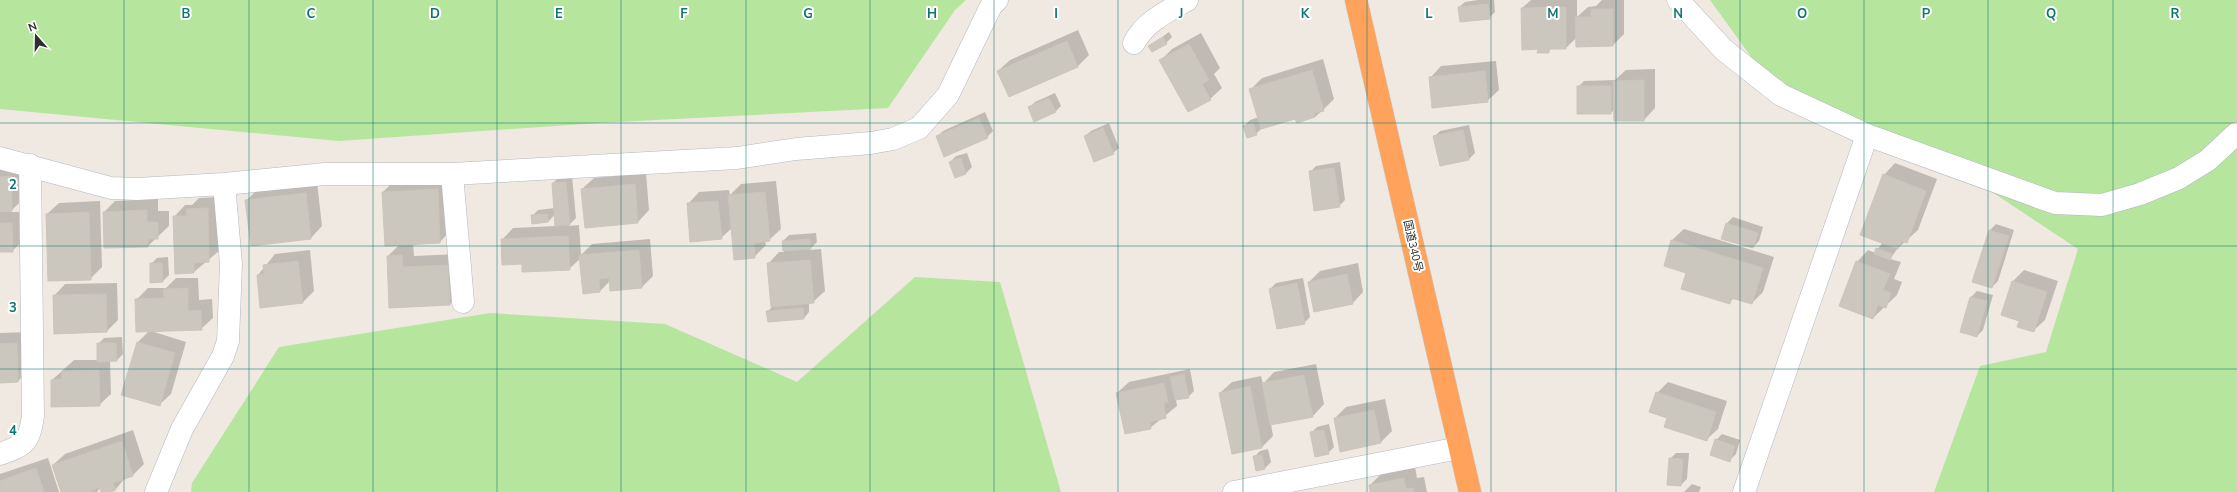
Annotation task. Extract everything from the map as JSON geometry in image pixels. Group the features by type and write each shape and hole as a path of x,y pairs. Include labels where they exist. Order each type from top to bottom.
{"highway":[{"name":"国道340号","path":"1356,0 1470,492"}],"street":[{"path":"0,158 111,188 224,184 325,174 452,174 737,158 796,149 893,139 919,128 948,96 991,6 997,0"},
{"path":"1134,43 1140,31 1186,0"},
{"path":"1678,0 1724,50 1781,95 1867,135 2055,203 2102,205 2140,194 2179,178 2208,160 2237,133"},
{"path":"1744,492 1867,135"},
{"path":"0,454 21,446 28,440 33,416 30,165"},
{"path":"452,174 463,302"},
{"path":"156,492 182,429 223,356 228,341 231,264 224,184"},
{"path":"1234,492 1459,448"}],"green space":[{"path":"0,0 966,0 955,10 888,108 597,123 339,141 0,109"},
{"path":"1710,0 2237,0 2237,492 1934,492 1980,366 2046,352 2078,249 1989,190 1791,112"},
{"path":"915,277 1000,282 1061,492 191,492 192,483 279,347 490,313 665,324 797,382"}],"building":[{"path":"1488,4 1490,19 1460,22 1458,7"},
{"path":"1566,7 1566,49 1549,49 1549,53 1537,53 1538,49 1522,50 1521,8"},
{"path":"1591,9 1613,9 1613,46 1576,47 1575,17 1591,17"},
{"path":"1163,37 1167,44 1152,52 1148,46"},
{"path":"1067,41 1078,67 1009,97 997,71"},
{"path":"1189,44 1209,80 1202,84 1211,100 1188,112 1159,60"},
{"path":"1312,70 1324,111 1314,113 1315,117 1297,123 1295,119 1261,129 1249,89"},
{"path":"1485,71 1488,102 1432,108 1429,77"},
{"path":"1644,80 1644,121 1614,121 1613,81"},
{"path":"1577,86 1611,86 1611,114 1577,114"},
{"path":"1049,98 1056,112 1034,122 1028,107"},
{"path":"979,118 988,138 944,157 936,136"},
{"path":"1253,123 1257,135 1247,138 1243,126"},
{"path":"1103,128 1114,154 1094,162 1084,136"},
{"path":"1463,130 1469,160 1440,166 1433,136"},
{"path":"961,158 966,174 955,178 949,162"},
{"path":"1334,168 1340,207 1314,211 1309,171"},
{"path":"1883,174 1926,191 1907,243 1901,241 1898,249 1860,235"},
{"path":"11,176 12,211 0,212 0,177"},
{"path":"566,182 570,225 555,226 552,183"},
{"path":"635,184 638,223 585,228 581,189"},
{"path":"438,189 440,243 385,246 382,192"},
{"path":"765,192 770,241 754,243 755,258 734,260 728,195"},
{"path":"306,193 311,239 251,246 245,200"},
{"path":"718,201 722,239 690,242 687,203"},
{"path":"208,208 209,262 194,263 194,273 175,274 173,216 187,216 186,209"},
{"path":"147,210 147,222 158,222 158,239 148,239 148,247 104,248 103,212"},
{"path":"89,212 91,280 48,281 46,214"},
{"path":"548,214 548,222 532,224 531,215"},
{"path":"0,223 12,223 13,252 0,252"},
{"path":"1726,223 1758,233 1753,248 1721,239"},
{"path":"1989,230 2009,236 1992,288 1972,282"},
{"path":"568,236 570,270 522,272 522,264 502,265 501,239"},
{"path":"810,239 811,249 783,251 782,241"},
{"path":"1671,240 1763,268 1752,304 1731,298 1730,304 1681,289 1686,273 1664,266"},
{"path":"1876,248 1893,254 1890,260 1874,254"},
{"path":"639,250 642,288 610,291 609,278 599,279 600,292 583,294 579,255"},
{"path":"402,255 403,267 448,265 450,305 389,308 387,256"},
{"path":"810,260 814,303 771,307 767,263"},
{"path":"298,261 303,303 260,308 257,275 264,274 263,265"},
{"path":"1856,261 1890,274 1883,290 1891,293 1886,308 1878,305 1873,319 1839,306"},
{"path":"150,263 162,263 163,282 150,283"},
{"path":"1347,274 1353,304 1314,312 1308,282"},
{"path":"2012,281 2047,292 2034,332 2017,327 2019,321 2001,315"},
{"path":"1297,283 1305,324 1277,329 1269,289"},
{"path":"188,288 188,311 201,310 202,330 136,332 135,299 164,298 163,289"},
{"path":"106,294 107,332 54,334 53,295"},
{"path":"1970,297 1987,301 1977,337 1960,332"},
{"path":"803,308 804,319 768,322 766,311"},
{"path":"137,342 175,353 160,406 121,395"},
{"path":"17,343 18,382 0,383 0,344"},
{"path":"97,343 116,343 117,361 97,362"},
{"path":"99,370 100,406 51,407 51,380 62,379 62,371"},
{"path":"1184,374 1189,398 1175,400 1170,377"},
{"path":"1304,375 1313,417 1270,425 1262,383"},
{"path":"1164,383 1168,402 1164,403 1166,418 1150,422 1151,429 1125,434 1116,393"},
{"path":"1250,386 1262,448 1232,454 1219,393"},
{"path":"1656,392 1716,412 1707,441 1664,427 1667,418 1649,412"},
{"path":"1374,410 1381,443 1340,452 1334,418"},
{"path":"1324,430 1329,454 1315,457 1310,432"},
{"path":"1715,439 1735,446 1730,462 1710,455"},
{"path":"122,441 133,476 113,483 116,490 111,492 101,492 100,487 89,492 61,492 52,465"},
{"path":"1262,455 1265,469 1256,471 1253,456"},
{"path":"1669,458 1683,459 1681,486 1667,485"},
{"path":"36,468 44,492 0,492 0,481"},
{"path":"1404,478 1406,489 1413,488 1414,492 1370,492 1369,485"}]}
